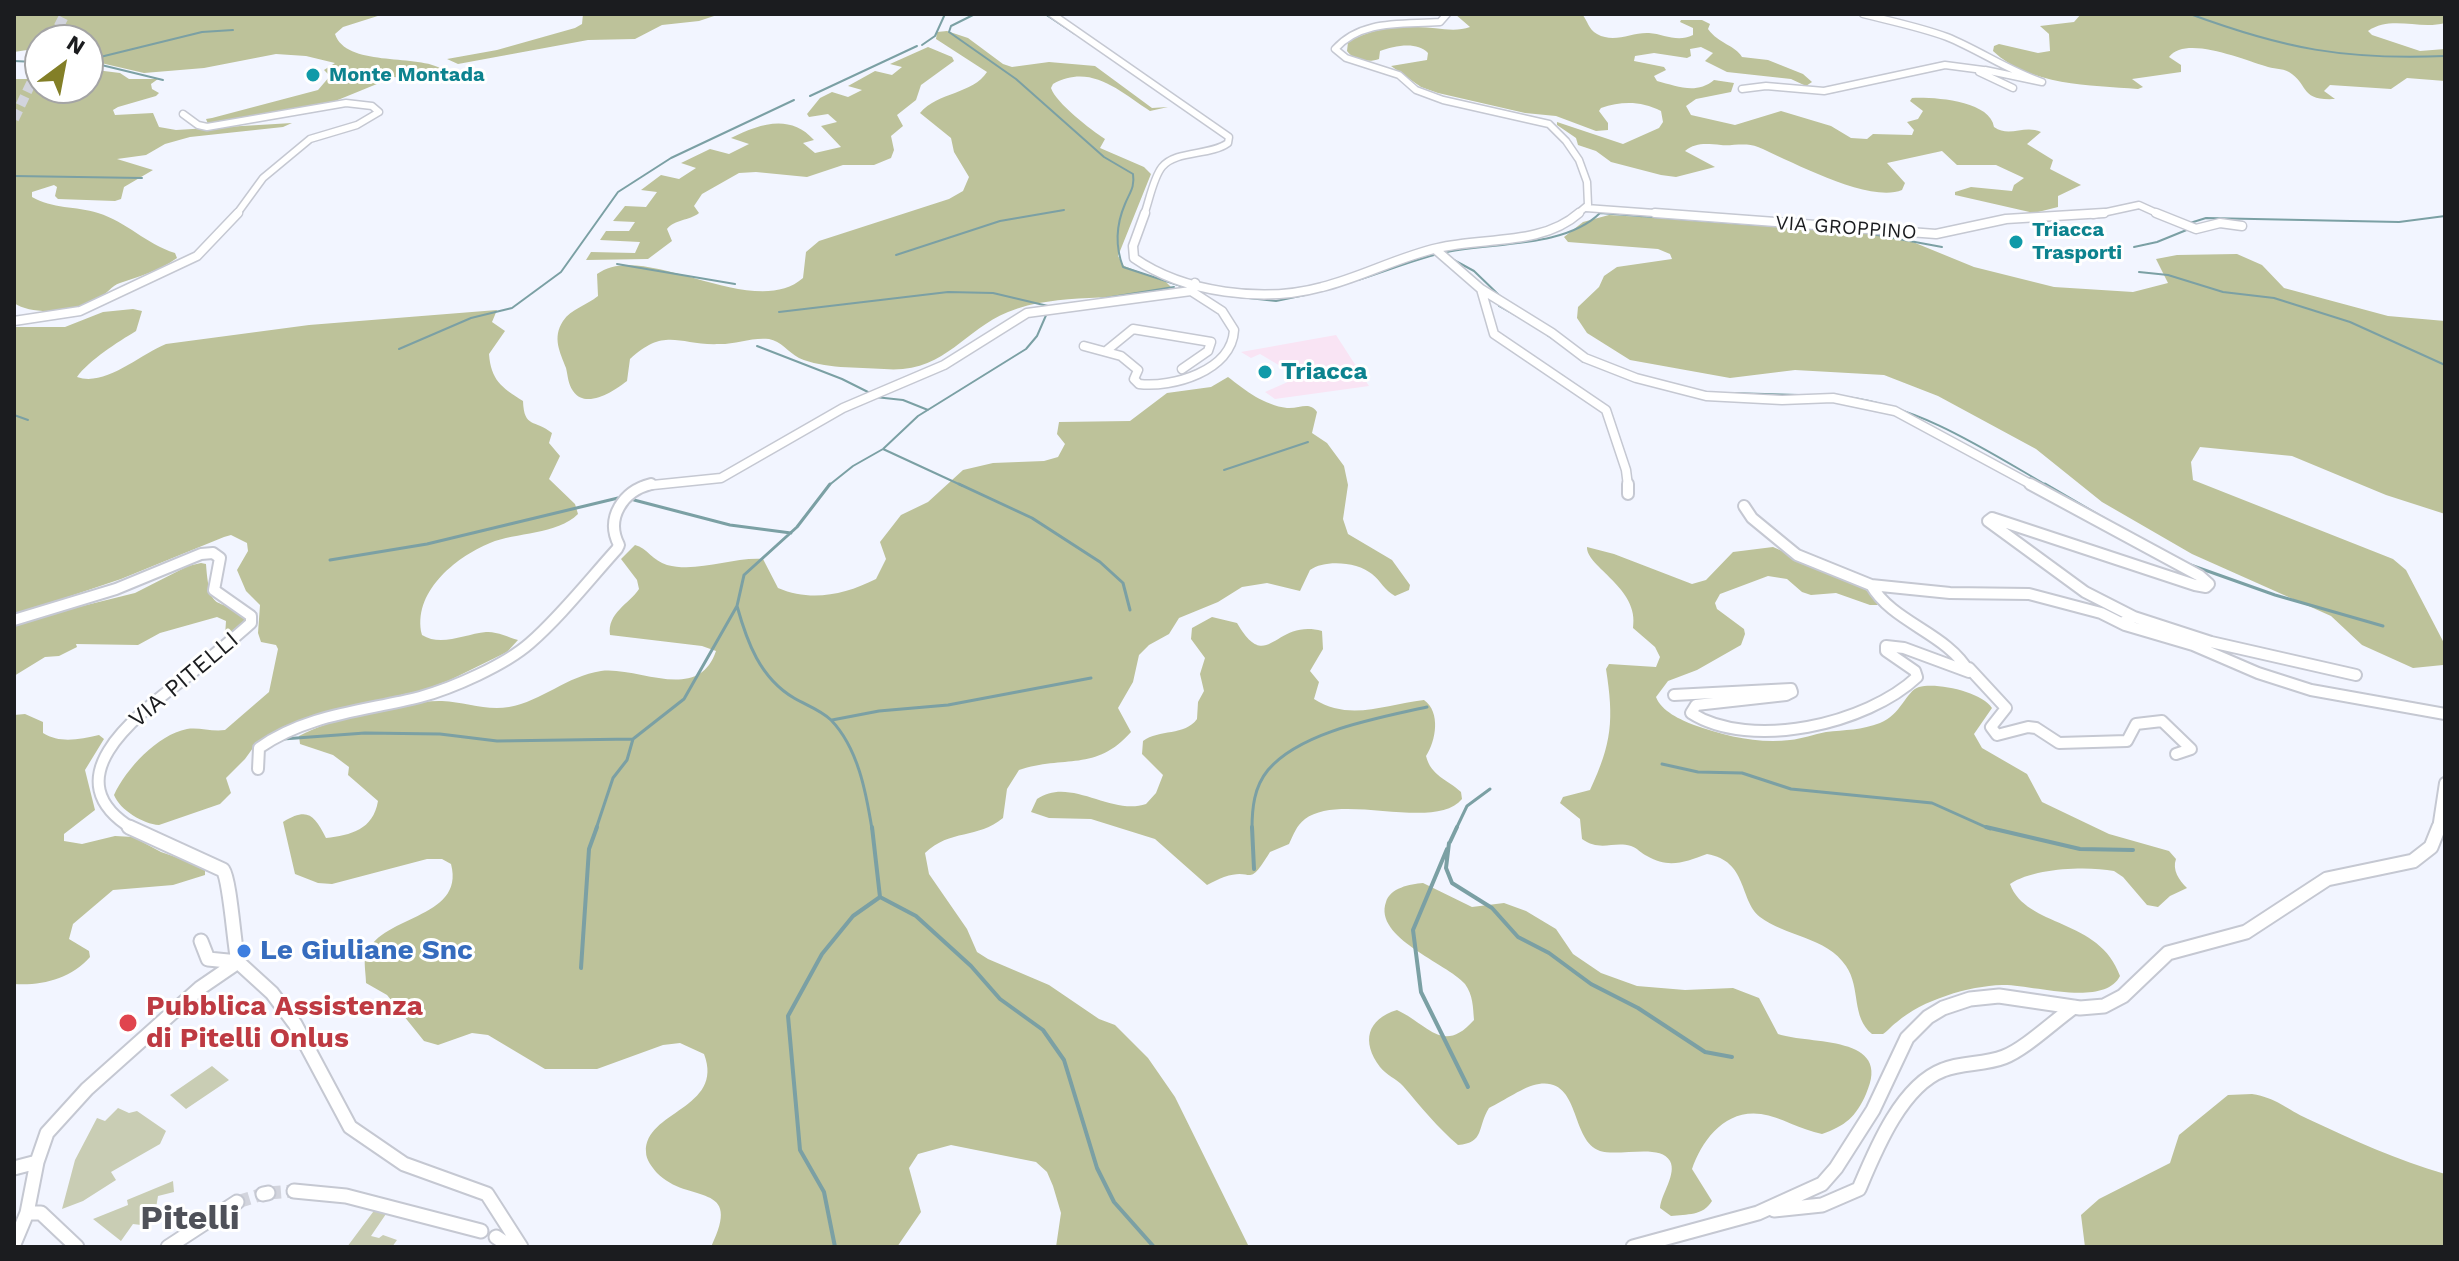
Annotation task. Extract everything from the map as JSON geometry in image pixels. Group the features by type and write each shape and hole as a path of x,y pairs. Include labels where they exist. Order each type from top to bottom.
{"street":[{"path":"1052,14 1229,137 1228,143 1221,148 1173,160 1162,167 1133,246 1134,258 1149,269 1192,288 1218,306 1231,322 1235,333 1233,343 1211,367 1194,377 1176,383 1147,385 1135,381 1136,364 1106,351 1084,346"},
{"path":"258,769 259,748 273,738 333,714 437,691 488,669 529,644 617,549 619,545 613,536 613,521 619,508 636,489 649,485 699,483 732,474 771,446 859,401 944,364 1004,324 1027,313 1192,288 1291,293 1440,252 1538,231 1563,223 1586,208 1589,185 1586,172 1559,132 1549,124 1443,100 1416,90 1399,75 1346,58 1335,49 1357,32 1383,26 1440,22 1447,14"},
{"path":"1742,89 1766,86 1824,91 1945,65 2042,82 2021,75 1997,60 1944,36 1863,14"},
{"path":"1985,70 1979,74 2013,88"},
{"path":"14,321 80,311 197,256 246,205 263,178 310,139 357,125 379,112 370,105 342,103 281,117 207,127 198,125 183,114"},
{"name":"VIA GROPPINO","path":"1586,208 1936,234 2006,219 2096,215 2139,205 2186,227 2196,229 2220,223 2242,226"},
{"path":"1440,252 1481,289 1552,333 1585,358 1636,378 1706,396 1768,400 1833,398 1895,411 2200,576 2209,584 2206,587 2195,585 2025,528 1992,518 1988,521 2085,592 2134,617 2211,642 2356,675"},
{"path":"1481,289 1494,334 1606,410 1608,428 1627,464 1628,494"},
{"path":"1106,351 1133,329 1211,342 1208,351 1182,369"},
{"path":"1744,506 1752,518 1797,555 1871,585 1950,593 2029,594 2101,613 2121,623 2193,645 2258,673 2311,690 2445,714"},
{"name":"VIA PITELLI","path":"14,620 116,589 201,554 213,553 220,558 214,590 251,616 251,623 122,731 102,759 98,771 99,792 115,815 155,840 223,870 228,877 231,927 238,962"},
{"path":"1871,585 1879,599 1910,618 1969,668 2006,708 1991,727 1997,735 2028,727 2036,728 2059,743 2127,741 2136,724 2162,721 2191,749 2176,754"},
{"path":"2121,623 2134,617"},
{"path":"1674,695 1791,689 1792,692 1786,695 1696,705 1691,713 1712,728 1743,731 1782,728 1862,713 1911,687 1917,677 1915,671 1886,651 1886,646 1916,652 1966,672 1969,668"},
{"path":"1633,1247 1758,1211 1803,1195 1824,1182 1875,1104 1899,1046 1912,1030 1941,1009 1977,998 2009,995 2074,1007 2102,1007 2117,1001 2133,990 2158,959 2168,953 2253,929 2321,881 2361,869 2416,859 2433,846 2438,834 2438,796 2445,783"},
{"path":"201,941 208,959 238,962 272,993 295,1024 350,1127 404,1164 487,1194 521,1247"},
{"path":"14,1244 27,1213 37,1162 47,1133 87,1089 200,988 238,962"},
{"path":"1758,1211 1822,1205 1859,1189 1880,1140 1905,1102 1929,1079 1942,1070 2005,1057 2074,1007"},
{"path":"14,1168 37,1162"},
{"path":"294,1191 346,1196 481,1231"},
{"path":"168,1247 237,1202"},
{"path":"27,1213 41,1213 77,1247"},
{"path":"496,1237 511,1247"}],"shaded area":[{"path":"1336,335 1369,386 1275,399 1265,392 1299,377 1260,354 1251,358 1241,352"}],"green space":[{"path":"14,14 384,14 343,27 335,34 342,44 366,56 440,68 411,79 394,77 328,104 208,124 206,119 318,90 330,76 324,70 335,63 306,56 276,54 204,68 144,73 104,64 104,24 24,24 24,50 14,52"},
{"path":"583,14 720,14 699,21 662,25 635,39 588,40 458,64 447,59 497,50 575,28 582,24"},
{"path":"1455,14 1582,14 1594,32 1610,38 1642,33 1687,37 1693,35 1693,28 1681,20 1702,20 1710,24 1708,29 1712,34 1742,57 1768,60 1803,74 1812,82 1806,86 1791,79 1727,72 1705,61 1713,53 1701,47 1690,49 1691,56 1687,58 1654,53 1635,56 1634,61 1664,67 1666,70 1654,76 1657,81 1686,88 1707,85 1714,80 1734,83 1731,92 1696,99 1686,106 1691,115 1735,125 1781,111 1831,126 1851,138 1867,139 1873,134 1912,135 1914,130 1907,122 1918,119 1923,111 1910,101 1912,98 1959,102 1982,111 2000,130 2029,129 2041,132 2027,144 2053,160 2050,169 2081,185 2058,196 2058,207 2034,213 1955,195 1955,192 1971,187 2012,191 2014,185 2024,178 1996,165 1957,165 1942,151 1887,163 1905,183 1902,190 1888,193 1829,179 1758,147 1744,144 1693,146 1685,151 1715,167 1676,177 1661,175 1611,162 1596,151 1578,145 1576,138 1557,125 1557,122 1623,144 1659,128 1663,122 1661,111 1654,108 1631,103 1601,108 1599,111 1608,123 1608,130 1596,131 1556,116 1525,113 1421,87 1391,66 1427,60 1428,53 1418,47 1386,49 1380,51 1379,59 1371,61 1357,59 1347,51 1348,42 1382,30 1409,27 1458,30 1470,27"},
{"path":"2081,14 2445,14 2445,23 2386,24 2368,31 2420,51 2445,49 2445,81 2407,78 2391,89 2330,85 2324,91 2335,99 2324,99 2310,94 2286,71 2215,51 2188,48 2169,57 2181,65 2181,72 2132,79 2143,87 2138,89 2061,82 2025,71 1993,51 1994,46 1999,44 2038,53 2050,51 2049,34 2040,26 2074,22"},
{"path":"947,31 968,38 1003,64 1012,67 1049,62 1095,66 1152,108 1168,107 1150,111 1116,88 1092,78 1067,78 1051,88 1067,108 1105,139 1100,148 1144,167 1151,174 1118,256 1124,266 1166,282 1171,287 1131,295 1048,302 1008,312 937,358 905,369 819,364 799,358 769,339 720,344 663,340 630,359 627,381 608,394 585,399 573,391 560,351 558,333 566,317 598,296 597,274 617,266 642,266 728,287 756,291 782,289 803,278 806,252 819,241 949,199 963,191 969,177 954,152 951,138 920,113 936,101 973,85 987,72 936,39 937,32"},
{"path":"928,47 952,57 954,61 921,85 916,100 897,115 903,126 891,136 894,150 891,158 874,165 843,165 807,177 739,173 702,194 694,206 699,213 670,226 667,229 672,241 648,259 586,260 591,252 635,253 640,242 600,240 606,231 629,231 635,222 613,221 625,206 646,207 657,192 641,190 661,175 679,179 696,168 681,163 710,149 729,154 749,144 731,138 742,133 763,125 785,124 795,126 814,140 803,143 815,153 841,147 821,126 837,122 828,114 809,117 807,114 820,98 832,92 848,97 862,90 848,86 875,71 892,75 902,67 890,64"},
{"path":"104,71 120,73 129,79 158,79 151,84 152,89 159,93 156,96 113,110 115,115 153,113 159,127 176,130 292,123 283,127 190,137 165,144 146,155 117,159 153,170 124,187 121,199 115,201 58,199 54,185 32,192 32,197 48,204 108,217 175,253 177,258 156,270 117,284 90,303 57,311 33,310 14,303 14,79 24,79 24,104 104,104"},
{"path":"1609,215 1850,230 1908,240 1974,267 2054,287 2133,292 2168,283 2156,259 2177,255 2237,254 2262,265 2284,288 2388,316 2445,321 2445,514 2386,495 2292,456 2200,447 2191,462 2193,480 2393,559 2406,570 2445,645 2443,665 2413,668 2362,645 2331,616 2192,554 2102,502 2036,449 1938,396 1884,375 1795,370 1730,378 1630,360 1587,333 1577,318 1578,307 1599,287 1604,276 1617,267 1672,259 1670,254 1658,249 1568,242 1564,237 1583,222"},
{"path":"497,310 492,322 505,331 489,354 492,370 503,387 523,401 528,420 552,433 549,443 560,456 549,479 575,504 578,514 548,530 500,539 476,550 450,568 430,591 423,605 422,635 445,640 494,632 518,640 507,652 423,690 320,713 258,741 226,778 231,793 220,804 159,825 133,815 121,806 114,795 134,764 176,732 187,729 225,730 269,692 278,649 276,645 261,642 258,633 260,605 246,591 237,570 248,551 247,543 231,535 224,537 121,579 14,615 14,327 65,327 103,312 142,311 136,331 96,358 77,377 99,378 110,374 166,344 309,325"},
{"path":"1228,377 1263,401 1287,408 1307,406 1317,412 1312,433 1327,443 1344,466 1348,485 1343,519 1348,534 1392,560 1410,585 1409,590 1395,596 1366,570 1341,563 1324,564 1310,570 1300,591 1267,583 1242,587 1218,602 1179,618 1169,634 1149,645 1139,655 1133,682 1118,708 1131,732 1118,745 1092,758 1019,770 1007,789 1003,818 984,829 944,840 925,853 929,874 967,929 977,952 1049,985 1099,1019 1115,1025 1148,1058 1175,1097 1249,1247 1056,1247 1061,1213 1047,1172 1036,1162 951,1145 918,1154 909,1168 921,1212 897,1247 711,1247 721,1212 717,1203 670,1183 653,1168 646,1152 649,1138 657,1127 704,1087 707,1072 704,1054 680,1043 663,1045 597,1069 545,1069 488,1035 472,1033 438,1045 424,1041 387,995 366,983 365,958 372,944 385,933 433,907 445,897 452,883 451,864 442,859 427,859 332,884 318,883 295,874 283,822 304,814 314,819 326,838 344,835 366,825 378,801 348,775 349,767 333,755 300,744 299,736 349,717 426,701 509,707 601,671 681,679 696,676 707,667 716,651 702,646 610,635 615,615 639,589 637,580 621,559 635,545 662,563 679,567 763,559 778,588 815,596 840,593 876,579 886,559 880,542 901,515 928,502 963,470 993,463 1044,461 1058,457 1065,444 1057,434 1059,422 1130,421 1167,393 1211,387"},
{"path":"1587,547 1692,584 1706,580 1733,552 1773,547 1858,584 1871,594 1878,605 1836,593 1811,595 1802,592 1787,579 1768,576 1720,594 1715,603 1717,609 1744,629 1745,634 1741,645 1697,670 1668,681 1656,697 1662,707 1678,718 1742,738 1790,740 1880,723 1893,715 1910,693 1919,687 1937,686 1969,693 1992,708 1974,734 1982,748 2027,774 2042,802 2109,834 2169,851 2176,859 2177,875 2187,888 2170,896 2158,907 2147,905 2114,871 2060,870 2020,879 2010,884 2018,898 2031,909 2097,943 2110,957 2120,976 2112,986 2083,993 2002,985 1975,988 1919,1007 1883,1034 1872,1034 1858,1011 1851,975 1838,956 1760,917 1753,910 1730,864 1707,854 1684,862 1663,862 1631,846 1589,843 1582,839 1580,819 1560,803 1563,797 1590,790 1603,758 1610,717 1606,669 1609,664 1656,667 1660,657 1655,647 1633,628 1629,601 1589,555"},
{"path":"206,564 213,599 245,620 232,635 225,636 226,621 217,617 160,633 138,645 76,644 77,647 59,656 45,657 14,676 14,623 135,593 188,566"},
{"path":"1212,617 1237,623 1257,645 1265,645 1306,629 1322,631 1323,649 1310,671 1319,682 1314,699 1328,706 1368,710 1424,700 1435,719 1434,735 1426,756 1428,763 1461,792 1462,799 1449,808 1431,812 1341,809 1321,812 1305,819 1289,844 1270,852 1253,874 1234,874 1207,885 1155,839 1091,819 1049,818 1031,812 1037,799 1050,793 1063,792 1119,805 1146,804 1156,793 1163,775 1142,754 1143,741 1186,728 1197,719 1198,702 1204,691 1200,674 1205,658 1191,639 1192,628"},
{"path":"25,714 43,722 43,733 57,739 99,735 104,739 85,770 95,810 64,834 64,841 82,844 115,836 133,837 161,852 205,867 205,875 173,885 113,890 73,924 69,939 89,951 90,957 82,965 65,976 45,982 14,984 14,715"},
{"path":"1423,883 1472,907 1504,903 1526,911 1556,929 1573,954 1601,973 1637,986 1685,990 1733,988 1759,998 1778,1034 1827,1042 1859,1052 1869,1061 1872,1075 1866,1094 1849,1120 1822,1134 1761,1114 1736,1116 1726,1122 1702,1147 1692,1169 1712,1201 1699,1212 1689,1214 1671,1216 1660,1208 1672,1172 1670,1161 1665,1156 1648,1152 1600,1151 1590,1145 1569,1100 1552,1085 1533,1085 1489,1108 1477,1137 1467,1144 1458,1145 1401,1084 1380,1067 1370,1049 1373,1025 1397,1010 1444,1036 1463,1030 1474,1020 1471,997 1465,984 1401,938 1390,927 1385,915 1386,902 1392,893"},
{"path":"212,1066 229,1080 186,1109 170,1095"},
{"path":"2252,1094 2275,1101 2375,1149 2445,1174 2445,1247 2085,1247 2081,1215 2099,1199 2170,1163 2179,1135 2228,1095"},
{"path":"118,1108 129,1113 137,1111 166,1131 160,1144 111,1172 116,1180 83,1201 62,1209 75,1160 97,1118 105,1121"},
{"path":"173,1181 174,1192 158,1196 156,1208 149,1211 149,1226 133,1224 121,1241 93,1219 128,1205 127,1200"},
{"path":"376,1208 386,1214 371,1236 379,1238 383,1235 397,1240 392,1247 347,1247"}],"waterway":[{"path":"922,45 935,36 945,14"},
{"path":"975,14 951,26 949,32 1016,79 1104,157 1133,174 1133,186 1118,228 1123,267 1187,288"},
{"path":"1045,14 1075,34"},
{"path":"2190,14 2256,36 2315,50 2376,56 2445,56"},
{"path":"104,56 202,32 233,30"},
{"path":"810,96 917,46"},
{"path":"14,61 24,61"},
{"path":"104,66 163,80"},
{"path":"399,349 471,318 512,308 561,272 618,192 671,158 794,100"},
{"path":"14,176 142,178"},
{"path":"896,255 1000,221 1064,210"},
{"path":"1358,280 1447,252 1548,238 1585,224 1600,213 1758,225"},
{"path":"2190,223 2206,218 2399,222 2445,216"},
{"path":"2134,247 2157,242 2189,229"},
{"path":"1861,232 1942,247"},
{"path":"1452,259 1474,271 1502,298"},
{"path":"617,264 735,284"},
{"path":"2139,272 2168,275 2223,292 2274,298 2350,322 2445,365"},
{"path":"1099,299 1174,287"},
{"path":"779,312 948,292 993,293 1048,306"},
{"path":"1230,296 1276,301 1305,295"},
{"path":"1501,304 1499,306 1524,320"},
{"path":"928,410 1026,349 1037,336 1047,313"},
{"path":"1547,335 1561,344"},
{"path":"757,346 868,392"},
{"path":"1731,393 1799,395"},
{"path":"875,397 903,400 928,410"},
{"path":"1847,397 1901,410 1951,431 2048,486"},
{"path":"883,449 928,410"},
{"path":"14,415 28,420"},
{"path":"1224,470 1308,442"},
{"path":"829,485 853,466 883,449"},
{"path":"883,449 963,486"},
{"path":"959,484 1032,518 1100,562 1123,583 1130,610"},
{"path":"2045,484 2112,523"},
{"path":"790,533 829,485"},
{"path":"330,560 427,544 618,498"},
{"path":"634,500 730,525 790,533"},
{"path":"737,606 744,575 790,533"},
{"path":"2185,563 2275,595 2383,626"},
{"path":"633,739 684,699 737,606"},
{"path":"737,606 750,646 772,680 794,698 827,716 848,744 864,786 872,829"},
{"path":"832,720 879,711 948,705 1091,678"},
{"path":"1252,828 1253,806 1260,783 1282,757 1300,745 1342,728 1427,707"},
{"path":"283,739 365,733 440,734 497,741 633,739"},
{"path":"596,829 613,778 627,760 633,739"},
{"path":"1662,764 1698,772 1742,773 1791,789 1932,803 1990,829"},
{"path":"1456,829 1467,806 1490,789"},
{"path":"581,968 589,849 597,827"},
{"path":"872,827 880,897"},
{"path":"1450,842 1457,827"},
{"path":"1986,827 2080,849 2133,850"},
{"path":"1252,828 1254,869"},
{"path":"1449,843 1446,868 1452,883 1492,908 1518,937 1549,953 1591,984 1638,1008 1705,1052 1732,1057"},
{"path":"1447,849 1413,930 1421,992 1468,1087"},
{"path":"835,1247 824,1192 800,1150 788,1016 822,954 853,916 880,897"},
{"path":"880,897 916,916 971,966 1000,999 1043,1030 1064,1060 1097,1168 1114,1202 1154,1247"}],"tunnel":[{"path":"60,24 65,14"},
{"path":"14,119 24,98"},
{"path":"268,1193 294,1191"},
{"path":"237,1202 263,1194"}],"place":[{"name":"Monte Montada","path":"313,75"},
{"name":"Triacca Trasporti","path":"2016,242"},
{"name":"Triacca","path":"1265,372"},
{"name":"Le Giuliane Snc","path":"244,951"},
{"name":"Pubblica Assistenza di Pitelli Onlus","path":"128,1023"}],"district":[{"name":"Pitelli","path":"190,1219"}]}
